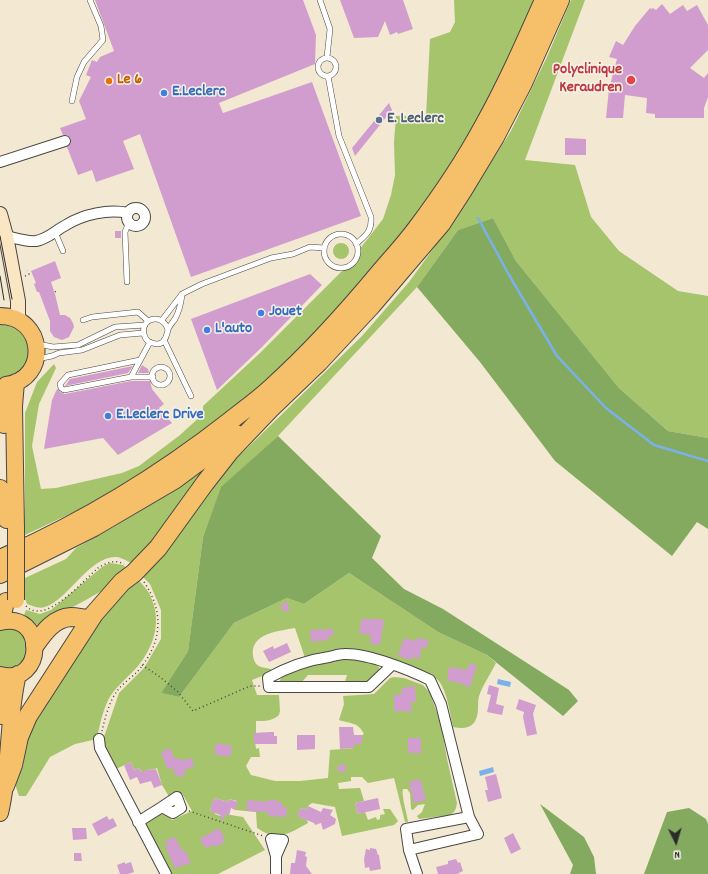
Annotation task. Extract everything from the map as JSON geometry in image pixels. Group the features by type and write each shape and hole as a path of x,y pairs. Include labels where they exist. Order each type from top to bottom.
{"highway":[{"path":"0,559 27,547 124,494 203,442 270,389 310,351 347,312 417,228 455,174 483,127 511,75 544,0"},
{"path":"5,786 13,765 19,737 28,716 90,619 118,587 158,548 204,483 226,456 270,409 319,362 372,305 441,224 495,137 523,83 560,0"},
{"path":"0,574 94,527 174,480 270,409"},
{"path":"0,489 10,526"},
{"path":"0,553 81,518"},
{"path":"36,645 47,628 55,622 64,618 73,617 90,619"}],"main road":[{"path":"0,214 6,236 19,307 18,320"},
{"path":"0,316 10,317 27,326 33,334 36,351 32,369 25,377 7,385 0,385"},
{"path":"10,526 16,382"},
{"path":"0,393 4,407 15,601 21,624"},
{"path":"1,621 15,601"},
{"path":"0,674 8,676 18,674 32,662 36,651 36,645 32,635 26,627 15,621 1,621"},
{"path":"0,813 9,758 13,698 18,674"},
{"path":"0,686 3,699 0,736"}],"street":[{"path":"0,162 65,141"},
{"path":"6,236 29,241 37,241 51,235 80,217 118,211 128,218"},
{"path":"392,665 369,687 269,687 268,678 285,669 309,660 345,654 368,657 415,672 430,680 441,704 469,817 478,834 410,850"},
{"path":"99,739 100,748 166,874"},
{"path":"138,822 162,806 173,813 181,808"},
{"path":"417,874 406,829 469,817"},
{"path":"270,839 283,840 276,856 276,874"}],"lane":[{"path":"72,101 77,77 84,62 103,40 101,26 90,0"},
{"path":"320,0 330,30 327,57"},
{"path":"327,57 333,59 336,68 334,73 328,76 319,72 318,65 321,60 327,57"},
{"path":"328,76 338,136 371,217 369,232 356,244"},
{"path":"127,282 125,232 128,218"},
{"path":"55,232 63,251"},
{"path":"341,234 350,237 356,244 357,253 350,265 341,268 336,267 325,258 325,244 332,236 341,234"},
{"path":"162,320 182,294 202,284 271,258 293,254 310,247 324,248"},
{"path":"146,323 143,333 146,340 157,344 164,340 168,334 168,330 176,318 182,294"},
{"path":"83,320 92,317 138,312 146,323"},
{"path":"36,351 53,347 78,345 115,327 146,323 154,319 162,320 167,326 168,330"},
{"path":"36,351 52,356 58,353 82,350 120,335 143,333"},
{"path":"164,340 191,396"},
{"path":"131,377 150,342"},
{"path":"166,368 172,358"},
{"path":"140,360 68,375 60,384 61,388 64,390 131,377 153,377"},
{"path":"158,368 166,368 170,373 166,383 157,383 153,377 154,372 158,368"}],"path":[{"path":"15,601 32,611 40,612 49,610 60,603 98,568 114,561 122,562 126,565"},
{"path":"99,739 117,691 142,665 149,655 156,640 159,624 157,608 151,592 141,578"},
{"path":"142,665 160,677 178,692 193,711 250,686 269,687"},
{"path":"181,808 270,839"}],"green space":[{"path":"454,0 534,0 513,50 492,94 462,147 433,192 402,235 300,352 213,427 112,494 23,536 25,505 25,413 37,382 54,364 56,368 39,404 32,446 41,489 56,488 122,473 139,466 180,435 203,414 203,406 260,353 342,271 352,266 359,257 359,250 383,219 391,195 395,175 394,142 396,116 426,116 430,39 450,32 455,22"},
{"path":"571,0 585,0 525,160 575,165 591,217 619,251 678,291 708,296 708,438 668,431 619,388 516,261 493,218 458,230 417,287 278,436 221,488 203,537 188,651 161,693 179,697 234,623 287,598 304,604 349,573 438,632 487,655 496,663 479,696 477,715 474,723 471,726 464,728 453,727 448,702 441,684 431,675 421,670 379,656 345,650 305,658 295,628 281,630 267,634 256,642 253,648 255,663 259,666 271,669 272,672 252,680 257,695 279,695 280,711 279,715 271,720 256,721 256,733 254,733 256,749 259,748 260,757 251,757 246,766 251,775 275,781 300,781 328,778 330,750 354,748 354,744 362,744 362,735 364,734 357,725 339,720 344,704 343,696 374,694 390,678 404,678 423,685 430,693 441,724 457,803 456,809 450,815 419,819 417,816 422,812 425,804 418,805 413,810 411,809 410,793 407,789 403,789 403,800 408,822 405,822 394,778 368,783 362,777 351,777 351,781 338,783 339,789 360,788 364,801 355,803 358,814 365,812 368,820 376,817 377,820 380,819 380,815 385,814 383,809 390,809 398,821 394,825 342,836 335,807 312,803 306,810 301,808 298,816 307,820 308,823 283,835 271,835 257,828 256,812 235,810 237,801 229,799 228,802 215,798 210,811 215,812 215,814 220,816 225,814 243,817 265,850 218,874 171,874 152,841 147,828 147,822 165,811 172,820 192,811 182,793 170,798 162,785 157,768 152,770 150,769 142,773 139,768 134,770 131,762 116,769 102,745 119,693 144,668 161,639 161,610 150,584 141,575 156,561 235,460 362,336 409,282 459,213 511,131 547,57"},
{"path":"493,218 516,261 619,388 668,431 708,438 708,529 697,522 672,556 555,461 480,362 417,287 458,230"},
{"path":"341,243 347,245 349,251 347,257 341,259 335,257 333,251 335,245"},
{"path":"0,325 19,331 25,338 29,354 27,363 21,370 6,378 0,378"},
{"path":"278,436 381,536 372,558 404,589 443,609 569,690 578,701 563,716 487,655 438,632 349,573 304,604 287,598 234,623 179,697 161,693 188,651 203,537 221,487"},
{"path":"215,461 136,566 117,557 107,558 89,570 63,596 54,602 40,608 27,604 24,596 25,578 66,559 76,548 161,498"},
{"path":"110,563 123,565 130,571 97,594 40,626 31,622 24,615 26,610 40,614 51,610 102,567"},
{"path":"137,578 150,595 156,614 155,632 149,650 138,666 117,687 108,699 102,716 97,739 75,744 50,757 26,796 19,796 15,784 28,728 82,641"},
{"path":"13,628 24,635 28,654 22,662 16,666 9,668 0,667 0,629"},
{"path":"348,659 372,663 379,667 379,672 368,682 345,682 347,675 308,675 301,683 280,683 282,677 313,665"},
{"path":"540,804 584,837 594,857 596,874 570,874 573,865"},
{"path":"689,808 706,819 708,824 708,874 644,874 667,812"}],"water":[{"path":"498,679 511,682 510,687 497,684"},
{"path":"493,767 494,772 480,776 479,771"}],"building":[{"path":"95,0 303,0 316,35 315,64 219,103 223,113 312,82 361,216 191,277 140,134 123,141 134,169 96,182 92,170 78,175 67,147 71,143 71,139 67,135 63,135 60,128 86,119 79,101 91,77 86,75 92,60 97,62 100,57 114,51"},
{"path":"340,0 403,0 413,29 390,35 385,21 378,37 354,38"},
{"path":"662,4 670,14 683,5 687,11 697,5 708,25 708,50 690,68 704,78 708,73 708,97 704,108 704,118 655,118 655,114 646,113 647,98 625,95 623,118 606,118 609,89 617,59 609,57 616,41 623,45 635,26 650,8 656,10"},
{"name":"E. Leclerc","path":"389,103 392,110 355,156 352,148"},
{"path":"565,138 586,139 586,155 565,155"},
{"path":"115,231 121,231 121,238 115,238"},
{"path":"55,261 61,278 51,282 60,315 65,315 70,318 74,327 69,337 62,340 54,337 50,331 50,321 39,292 37,292 34,284 36,283 31,271"},
{"path":"310,274 322,285 262,347 217,390 191,319"},
{"path":"142,365 148,369 149,373 138,373"},
{"path":"133,366 128,373 65,386 70,379"},
{"name":"E.Leclerc Drive","path":"131,381 150,381 152,389 164,404 159,408 172,423 118,455 103,438 44,449 52,400 57,389 65,394"},
{"path":"287,602 290,610 283,612 281,604"},
{"path":"362,618 384,620 380,645 370,643 371,635 359,633"},
{"path":"333,629 333,636 328,637 328,640 311,642 310,630"},
{"path":"404,638 415,641 416,639 421,638 429,641 426,648 422,647 419,659 412,657 411,660 398,656"},
{"path":"287,643 291,652 269,662 263,651 273,646 274,649"},
{"path":"470,663 477,666 470,687 447,680 449,667 467,670"},
{"path":"489,685 499,688 496,704 504,706 502,715 487,712 491,695 487,694"},
{"path":"415,686 416,702 411,702 411,713 406,711 394,711 394,695 402,694 401,688"},
{"path":"519,699 536,705 533,714 537,734 527,736 523,717 524,712 516,709"},
{"path":"339,727 353,727 354,735 362,735 362,744 354,744 354,748 340,749"},
{"path":"274,732 274,736 277,736 277,744 254,744 254,733"},
{"path":"297,735 315,735 315,749 297,750"},
{"path":"408,738 421,738 421,753 408,753"},
{"path":"216,743 232,746 230,757 214,754"},
{"path":"170,748 174,758 185,760 192,758 194,766 185,770 183,777 174,775 175,770 167,768 161,752"},
{"path":"131,762 134,770 139,768 141,772 156,769 162,785 154,788 151,781 140,784 137,777 130,780 124,765"},
{"path":"338,765 346,765 346,771 338,772"},
{"path":"496,774 502,798 488,802 485,790 488,790 485,777"},
{"path":"420,779 426,800 414,803 409,782"},
{"path":"215,798 228,802 229,799 238,802 235,810 231,808 229,816 225,814 223,822 220,815 210,811"},
{"path":"378,798 380,809 358,814 355,803"},
{"path":"247,800 268,802 268,800 277,800 277,802 282,802 282,807 287,807 286,817 268,816 268,812 247,811"},
{"path":"308,806 321,812 323,808 333,810 330,815 336,819 335,824 323,830 321,823 315,825 314,823 297,816 301,808 306,810"},
{"path":"107,816 109,820 113,818 117,826 98,836 92,824"},
{"path":"72,828 86,828 87,839 73,840"},
{"path":"217,829 220,830 224,836 222,837 225,842 214,847 213,845 207,848 206,846 204,847 200,838"},
{"path":"513,833 521,849 511,854 504,838"},
{"path":"175,837 182,851 185,850 191,863 175,868 165,846 168,845 165,841"},
{"path":"370,848 376,849 379,855 381,869 370,871 369,867 365,868 364,859 366,849 370,850"},
{"path":"297,850 306,852 306,866 312,874 290,874 291,863 295,863"},
{"path":"74,853 81,853 82,861 74,861"},
{"path":"456,859 458,863 460,862 463,871 457,874 438,874 436,867 448,864 448,861"},
{"path":"125,862 125,864 131,862 134,872 120,874 117,865"}],"waterway":[{"path":"478,218 509,275 557,356 606,408 654,445 708,461"}],"tram line":[{"path":"0,236 12,299"},
{"path":"0,276 4,300"}],"place":[{"name":"Polyclinique Keraudren","path":"631,80"},
{"name":"Le 6","path":"109,81"},
{"name":"E.Leclerc","path":"164,93"},
{"name":"E. Leclerc","path":"379,120"},
{"name":"Jouet","path":"261,313"},
{"name":"L'auto","path":"207,330"},
{"name":"E.Leclerc Drive","path":"108,416"}]}
